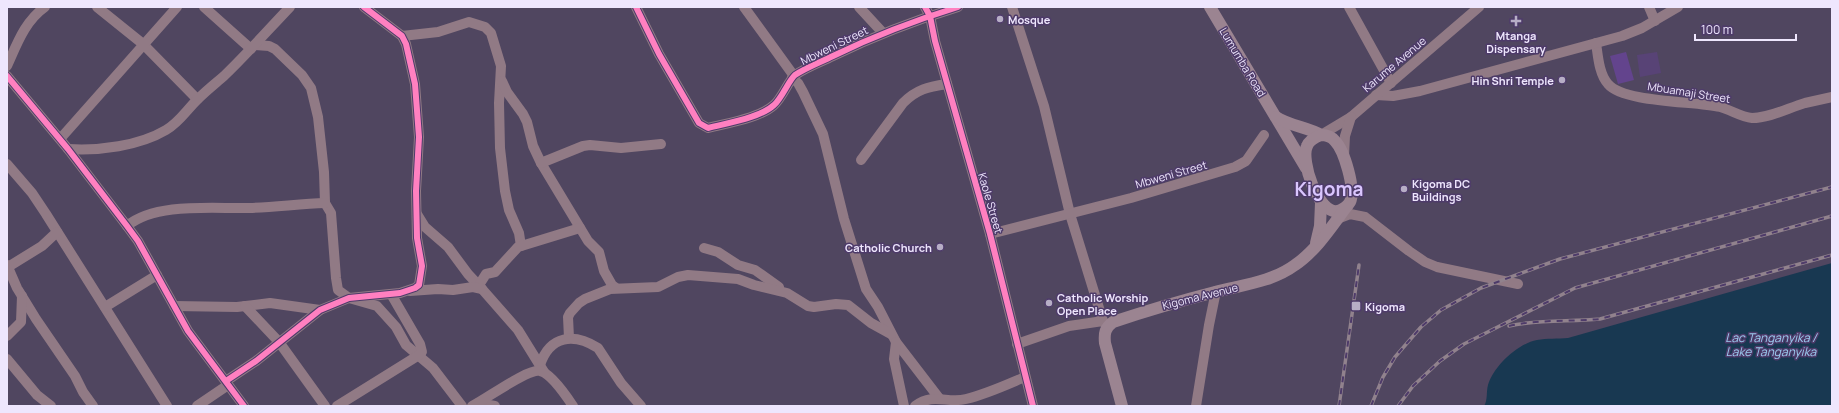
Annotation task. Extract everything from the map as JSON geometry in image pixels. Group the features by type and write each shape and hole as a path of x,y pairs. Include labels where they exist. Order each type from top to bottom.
{"main road":[{"name":"Lumumba Road","path":"1210,7 1308,172"},
{"path":"1276,117 1292,125 1313,130 1321,135 1330,136 1335,141 1344,159 1351,192 1350,200 1347,206 1339,211 1333,211 1326,208 1321,203 1308,172 1306,155 1307,145 1311,140 1321,135"},
{"path":"1315,246 1320,226 1321,203"},
{"name":"Kigoma Avenue","path":"1105,324 1160,306 1216,291 1262,281 1281,273 1296,265 1315,246 1347,206"},
{"path":"1105,324 1105,343 1122,406"}],"street":[{"path":"7,66 28,23 35,14 45,7"},
{"path":"97,7 143,44 197,99"},
{"path":"60,139 177,7"},
{"path":"204,7 253,47 269,46 275,49 298,71 311,88 318,116 324,172 325,203 331,213 337,285 342,294 349,298 377,306 396,327 406,345 433,368 462,406"},
{"path":"68,149 93,150 105,148 154,136 176,124 197,99 253,47 290,7"},
{"path":"197,406 320,310 349,298 391,294 406,291 419,285 421,273 417,238 416,192 419,125 415,84 406,44 402,36 364,7"},
{"path":"636,7 659,54 699,123 704,127 708,128 756,115 768,110 775,105 782,96 793,77"},
{"path":"744,7 798,83 823,134 844,219 866,289 878,307 894,338 939,398"},
{"path":"859,7 883,33"},
{"name":"Mbweni Street","path":"793,77 840,52 928,11 958,7"},
{"path":"1012,7 1044,106 1070,214 1105,324 1069,326 1017,344"},
{"path":"1349,7 1391,83"},
{"name":"Karume Avenue","path":"1321,135 1351,117 1479,7"},
{"path":"1649,7 1654,21"},
{"path":"1376,95 1393,96 1420,91 1596,44 1642,28 1678,7"},
{"name":"Kaole Street","path":"928,11 947,84 990,234 1033,406"},
{"path":"402,36 438,32 466,23 485,27 491,33 501,66 502,78 499,102 503,178 507,201 519,233 521,246"},
{"name":"Mbuamaji Street","path":"1596,44 1603,76 1607,84 1622,93 1669,102 1720,107 1752,118 1832,97"},
{"path":"7,76 60,139 127,226 157,275 188,331 244,406"},
{"path":"502,78 507,92 527,122 540,163 588,241 599,252 604,271 616,288"},
{"path":"861,160 903,103 910,96 918,90 947,84"},
{"path":"1344,159 1345,136 1351,117"},
{"name":"Mbweni Street","path":"990,234 1138,196 1235,167 1246,161 1264,135"},
{"path":"540,163 583,146 621,148 661,144"},
{"path":"7,164 32,193 168,406"},
{"path":"127,226 133,221 172,210 325,203"},
{"path":"417,214 425,227 448,247 468,274 514,326 542,368 563,391 573,406"},
{"path":"1337,219 1350,214 1365,217 1409,252 1425,262 1437,267 1518,284"},
{"path":"480,287 486,274 494,273 515,249 580,228"},
{"path":"57,232 42,246 8,266 22,296 75,376 83,392 94,406"},
{"path":"704,248 718,252 738,265 755,270 808,306 814,307 836,304 848,305 870,323 894,338"},
{"path":"105,307 157,275"},
{"path":"569,338 568,317 573,309 579,303 605,290 616,288 658,287 678,277 688,275 738,279 754,285 787,293"},
{"path":"406,291 438,289 453,290 480,287"},
{"path":"1196,406 1216,291"},
{"path":"338,406 422,352 420,344 391,294"},
{"path":"7,336 21,322 22,296"},
{"path":"174,306 245,306 279,303 320,310"},
{"path":"245,306 279,342 324,406"},
{"path":"894,338 894,359 904,406"},
{"path":"542,368 543,354 563,339 578,339 598,348 641,406"},
{"path":"7,359 37,395 51,406"},
{"path":"475,404 527,373 542,368"},
{"path":"916,406 922,401 939,398 964,400 977,397 1025,377"},
{"path":"475,404 495,406"},
{"path":"316,406 324,406"}],"shaded area":[{"path":"1626,52 1634,80 1618,84 1610,56"},
{"path":"1657,52 1661,73 1640,77 1637,55"}],"water":[{"name":"Lac Tanganyika / Lake Tanganyika","path":"1832,263 1832,406 1484,406 1488,385 1495,371 1514,351 1529,342 1541,339 1568,338"}],"railway":[{"path":"1371,406 1383,377 1395,357 1421,327 1441,310 1481,288 1560,259 1832,187"},
{"path":"1398,406 1413,386 1440,361 1464,344 1575,288 1832,216"},
{"path":"1509,326 1531,322 1600,319 1832,255"},
{"path":"1339,406 1359,265"}],"cycle path":[{"path":"226,381 256,361 320,310 349,298 400,293 415,288 419,285 422,266 417,238 416,191 419,137 415,84 406,44 402,36 364,7"},
{"path":"636,7 659,54 699,123 708,128 743,120 768,110 777,102 795,75 809,67 879,35 958,7"},
{"path":"925,7 930,16 935,41 990,234 1033,406"},
{"path":"7,76 68,149 138,241 188,331 244,406"}],"place":[{"name":"Mosque","path":"1000,19"},
{"name":"Mtanga Dispensary","path":"1516,21"},
{"name":"Hin Shri Temple","path":"1562,80"},
{"name":"Kigoma DC Buildings","path":"1404,189"},
{"name":"Catholic Church","path":"940,247"},
{"name":"Catholic Worship Open Place","path":"1049,303"},
{"name":"Kigoma","path":"1356,306"}],"district":[{"name":"Kigoma","path":"1329,189"}]}
